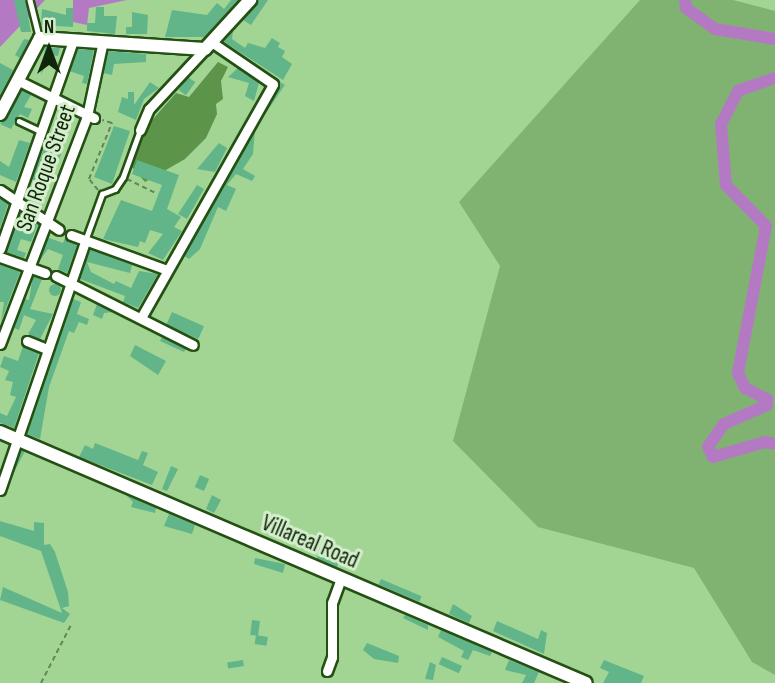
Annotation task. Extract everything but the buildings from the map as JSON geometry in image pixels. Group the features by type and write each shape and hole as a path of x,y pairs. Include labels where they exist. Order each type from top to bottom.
{"main road":[{"path":"0,114 40,38 209,46 250,0"},
{"name":"Villareal Road","path":"0,432 586,683"}],"street":[{"path":"0,249 73,40"},
{"name":"San Roque Street","path":"0,344 90,117 103,41"},
{"path":"140,130 149,109 209,46 274,84 142,316"},
{"path":"17,80 90,117"},
{"path":"0,190 15,203 59,230"},
{"path":"71,235 167,270"},
{"path":"0,490 85,242"},
{"path":"0,257 45,273"},
{"path":"56,276 142,316 193,345"},
{"path":"27,341 47,349"},
{"path":"327,671 332,657 330,612 341,578"}],"lane":[{"path":"30,0 40,38"},
{"path":"19,121 42,132"},
{"path":"85,242 102,194 115,188 123,177 140,130"}],"path":[{"path":"90,117 112,123 89,179 102,194"},
{"path":"123,177 156,193"},
{"path":"41,683 71,625"}],"green space":[{"path":"640,0 733,0 775,11 775,675 752,662 694,568 538,527 453,441 500,266 459,202"},
{"path":"218,62 228,67 221,81 223,99 216,104 217,114 206,138 185,159 145,182 130,165 138,136 176,93 189,97"}],"shaded area":[{"path":"0,0 45,0 0,47"},
{"path":"73,0 127,0 89,8 87,25 73,22"}],"waterway":[{"path":"685,0 686,8 715,29 775,39"},
{"path":"775,78 738,91 721,124 726,185 766,226 738,373 745,388 767,399 767,405 724,424 708,447 713,457 765,442 775,444"}]}
